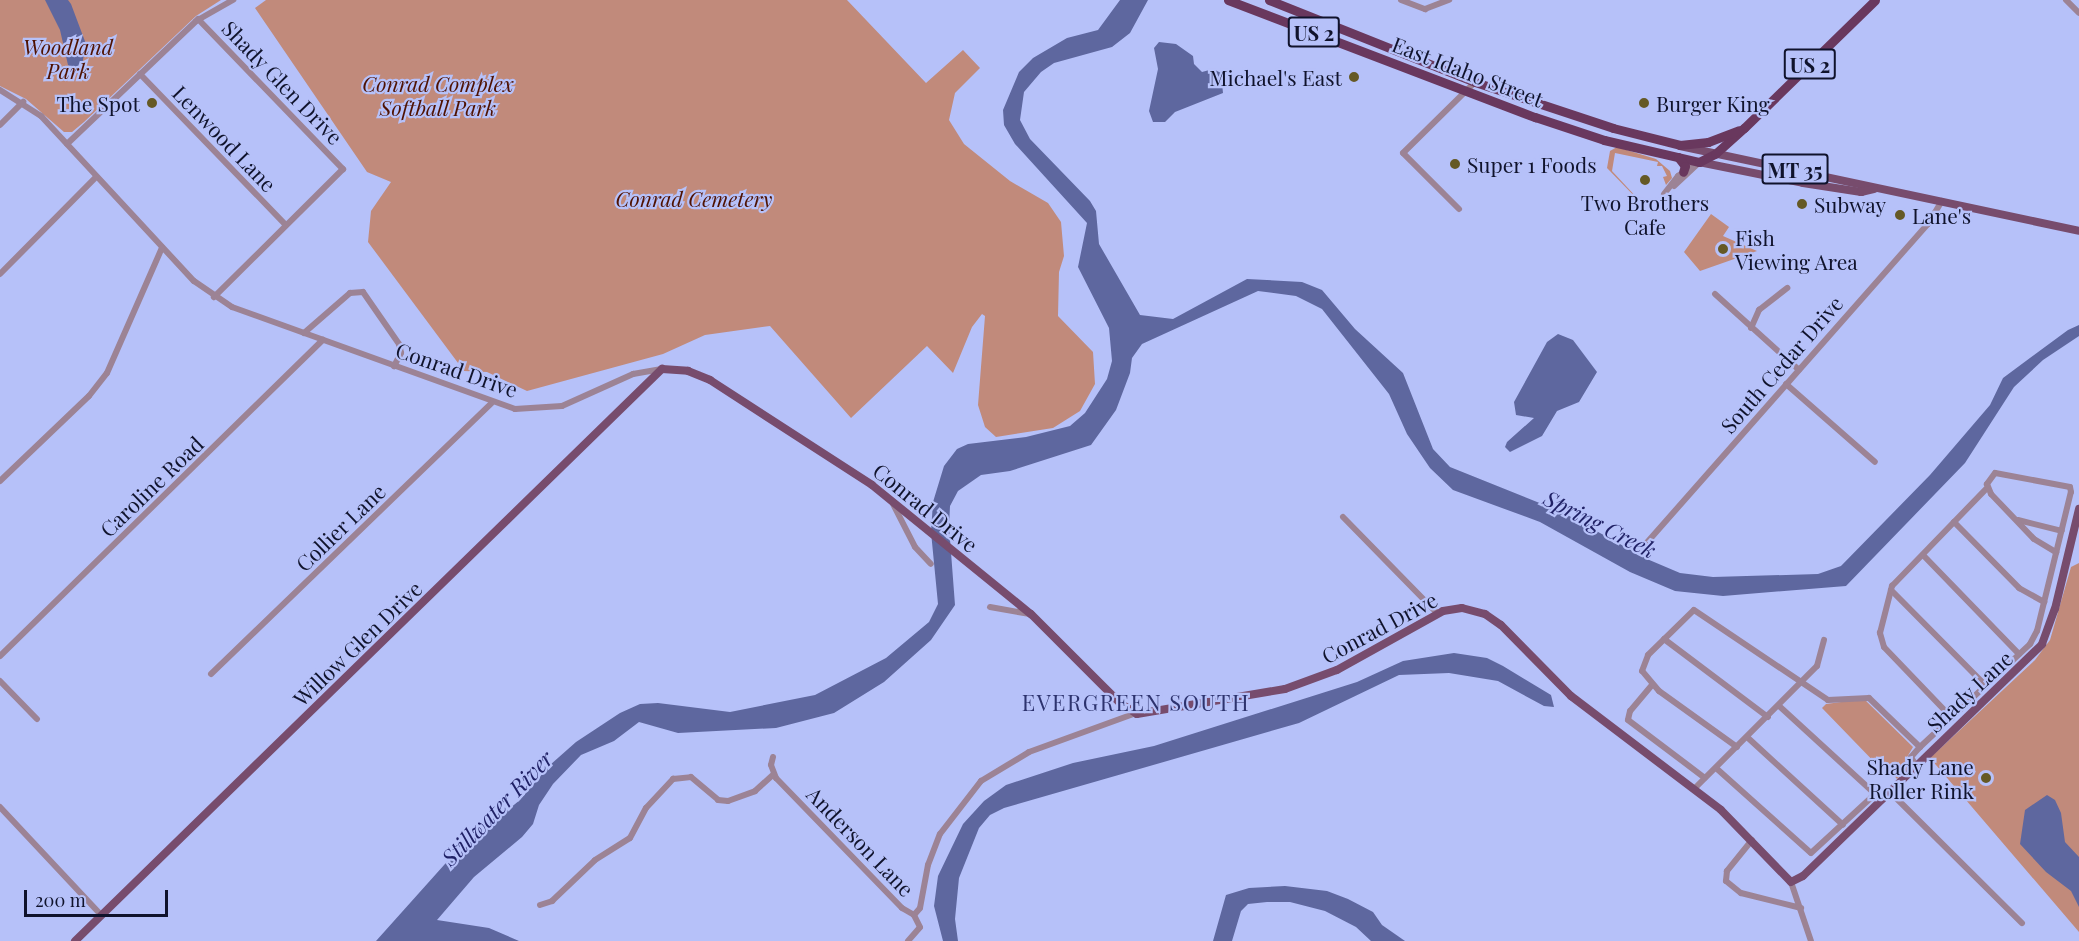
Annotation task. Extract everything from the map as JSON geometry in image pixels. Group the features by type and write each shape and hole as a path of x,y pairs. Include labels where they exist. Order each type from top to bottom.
{"highway":[{"name":"East Idaho Street","path":"1269,0 1475,82 1578,118 1673,144"},
{"name":"US 2","path":"1699,162 1715,154 1744,128 1875,0"},
{"name":"East Idaho Street","path":"1233,1 1535,117 1604,140 1699,162"},
{"path":"1535,117 1561,118 1610,133"},
{"name":"US 2","path":"1673,144 1708,142 1744,128"},
{"path":"1678,157 1685,166 1683,172"}],"main road":[{"name":"East Idaho Street","path":"1673,144 1715,154"},
{"name":"MT 35","path":"1715,154 1862,182 1874,189 1942,201 2079,231"},
{"name":"MT 35","path":"1699,162 1861,192 1874,189"},
{"name":"Conrad Drive","path":"662,369 688,371 710,381 884,495 1035,618 1120,703 1136,713 1179,710 1305,683 1353,662 1437,613 1470,609 1494,619 1571,696 1694,789 1753,840 1791,882"},
{"name":"Willow Glen Drive","path":"75,941 662,369"},
{"name":"Shady Lane","path":"1791,882 1803,876 2042,644 2071,545 2079,509"}],"street":[{"path":"67,144 198,19 233,0"},
{"path":"1401,0 1425,9 1449,0"},
{"path":"2066,0 2079,13"},
{"name":"Shady Glen Drive","path":"198,19 344,169 286,225"},
{"name":"Lenwood Lane","path":"140,74 286,225"},
{"path":"1459,209 1403,153 1475,82"},
{"name":"Conrad Drive","path":"0,90 23,102 67,144 162,248 214,297 492,403 515,409 551,409 633,374 662,369"},
{"path":"0,125 23,102"},
{"path":"1699,162 1664,195 1683,172 1699,162"},
{"path":"0,274 96,177"},
{"name":"South Cedar Drive","path":"1643,547 1928,224 1942,201"},
{"path":"214,297 286,225"},
{"path":"0,482 89,396 107,373 162,248"},
{"path":"1751,328 1759,310 1786,288"},
{"path":"304,333 350,293 363,292 399,345 400,356 394,366"},
{"path":"1715,294 1799,370"},
{"name":"Caroline Road","path":"0,656 323,340"},
{"path":"1786,384 1875,462"},
{"name":"Collier Lane","path":"212,674 492,403"},
{"path":"1916,766 1911,757 1920,747 1952,718 1986,686 2034,639 2071,492 2068,485 2003,472 1995,473 1987,488 1891,590 1881,643 1952,718"},
{"path":"1987,488 2034,539 2056,552"},
{"path":"884,495 900,515 915,547 931,564"},
{"path":"1343,517 1437,613"},
{"path":"2018,520 2062,531"},
{"path":"1954,522 2019,588 2044,602"},
{"path":"2059,541 2071,545"},
{"path":"1923,555 2019,654"},
{"path":"1891,590 1986,686"},
{"path":"990,607 1020,611 1035,618"},
{"path":"1737,747 1652,685 1642,665 1664,639 1697,609 1801,684 1832,702 1869,698 1920,747"},
{"path":"1664,639 1768,717"},
{"path":"1694,789 1817,666 1824,640"},
{"path":"0,681 38,719"},
{"path":"1652,685 1630,711 1629,720 1705,778"},
{"path":"1716,768 1806,851 1815,852 1843,825 1873,792 1779,706"},
{"name":"Anderson Lane","path":"774,774 903,908 914,915 920,908 936,842 981,781 1029,752 1136,713"},
{"path":"1748,737 1843,825"},
{"path":"540,905 552,901 595,860 630,838 645,808 673,780 691,777 718,800 728,801 755,791 774,774 773,757"},
{"path":"1890,792 2022,923"},
{"path":"1,810 101,915"},
{"path":"1753,840 1727,871 1726,881 1741,893 1801,908"},
{"path":"1791,882 1811,941"},
{"path":"908,941 920,927 914,915"}],"green space":[{"name":"Woodland Park","path":"0,0 221,0 196,16 84,122 72,132 64,132 26,99 0,86"},
{"path":"266,0 847,0 926,83 963,50 980,68 955,93 949,120 964,144 1010,181 1048,203 1061,222 1064,256 1059,272 1058,316 1093,352 1095,384 1080,411 1053,428 996,437 985,427 978,405 985,316 982,314 972,327 953,373 927,346 851,418 770,326 705,335 663,354 527,391 487,372 464,371 368,242 371,211 391,182 367,172 255,8"},
{"path":"1617,147 1656,159 1670,171 1672,178 1666,185 1663,177 1667,176 1662,166 1657,166 1658,162 1615,153 1612,171 1640,201 1644,198 1644,204 1641,203 1607,168 1610,151"},
{"path":"1711,214 1729,227 1723,236 1757,251 1700,271 1684,252"},
{"path":"2079,563 2079,932 1930,758 2035,660 2050,640 2071,567"},
{"path":"1864,699 1913,747 1906,759 1911,766 1897,779 1886,766 1882,770 1822,708 1826,704"}],"water":[{"path":"45,0 68,0 71,4 86,44 82,65 74,68 68,65 60,30"},
{"path":"1120,0 1148,0 1130,33 1112,47 1054,63 1041,72 1024,92 1020,120 1030,139 1090,201 1096,211 1099,244 1140,315 1173,319 1247,279 1302,282 1322,290 1355,329 1403,373 1433,449 1450,467 1562,512 1647,559 1680,573 1713,577 1818,574 1841,566 1930,475 1990,405 2003,378 2068,330 2079,325 2079,336 2043,360 2014,387 1965,463 1846,586 1723,596 1675,591 1630,572 1540,522 1453,490 1430,468 1407,434 1389,394 1322,309 1296,296 1258,291 1142,344 1132,358 1130,373 1116,410 1091,445 1010,471 981,475 958,491 950,506 949,526 955,605 931,640 884,682 834,713 776,728 678,733 639,722 614,741 581,755 553,784 539,805 533,824 522,837 474,877 437,920 489,928 519,941 376,941 453,855 520,800 550,765 576,742 620,713 640,704 658,703 730,712 815,695 886,658 929,622 938,604 931,532 933,502 944,466 957,449 968,444 1026,437 1070,426 1085,413 1107,379 1112,361 1109,328 1078,267 1087,223 1015,144 1004,125 1003,110 1019,72 1033,58 1067,38 1098,30"},
{"path":"1159,42 1176,44 1193,56 1194,64 1202,72 1213,69 1221,73 1223,93 1175,112 1165,122 1153,122 1149,111 1158,69 1154,48"},
{"path":"1558,334 1573,340 1597,372 1579,402 1557,411 1542,436 1510,452 1505,447 1507,442 1534,418 1516,415 1514,402 1547,342"},
{"path":"1454,653 1487,658 1503,666 1551,695 1554,707 1544,706 1498,681 1449,673 1399,675 1299,723 1004,808 990,815 979,828 959,878 955,919 958,941 943,941 934,906 938,876 963,824 984,801 1006,785 1073,763 1154,746 1357,682 1403,661"},
{"path":"2047,795 2055,800 2061,813 2065,842 2079,857 2079,907 2071,891 2046,872 2020,844 2025,810"},
{"path":"1285,886 1327,891 1348,899 1373,912 1382,925 1405,941 1371,941 1356,927 1325,911 1290,902 1267,902 1248,904 1241,911 1232,941 1213,941 1226,895 1249,888"}],"place":[{"name":"Michael's East","path":"1354,77"},
{"name":"The Spot","path":"152,103"},
{"name":"Burger King","path":"1644,103"},
{"name":"Super 1 Foods","path":"1455,164"},
{"name":"Two Brothers Cafe","path":"1645,180"},
{"name":"Subway","path":"1802,204"},
{"name":"Lane's","path":"1900,215"},
{"name":"Fish Viewing Area","path":"1723,249"},
{"name":"Shady Lane Roller Rink","path":"1986,778"}],"district":[{"name":"EVERGREEN SOUTH","path":"1136,703"}],"park label":[{"name":"Conrad Complex Softball Park","path":"438,95"},
{"name":"Conrad Cemetery","path":"694,198"}],"water label":[{"name":"Spring Creek","path":"1600,524"},
{"name":"Stillwater River","path":"497,808"}]}
